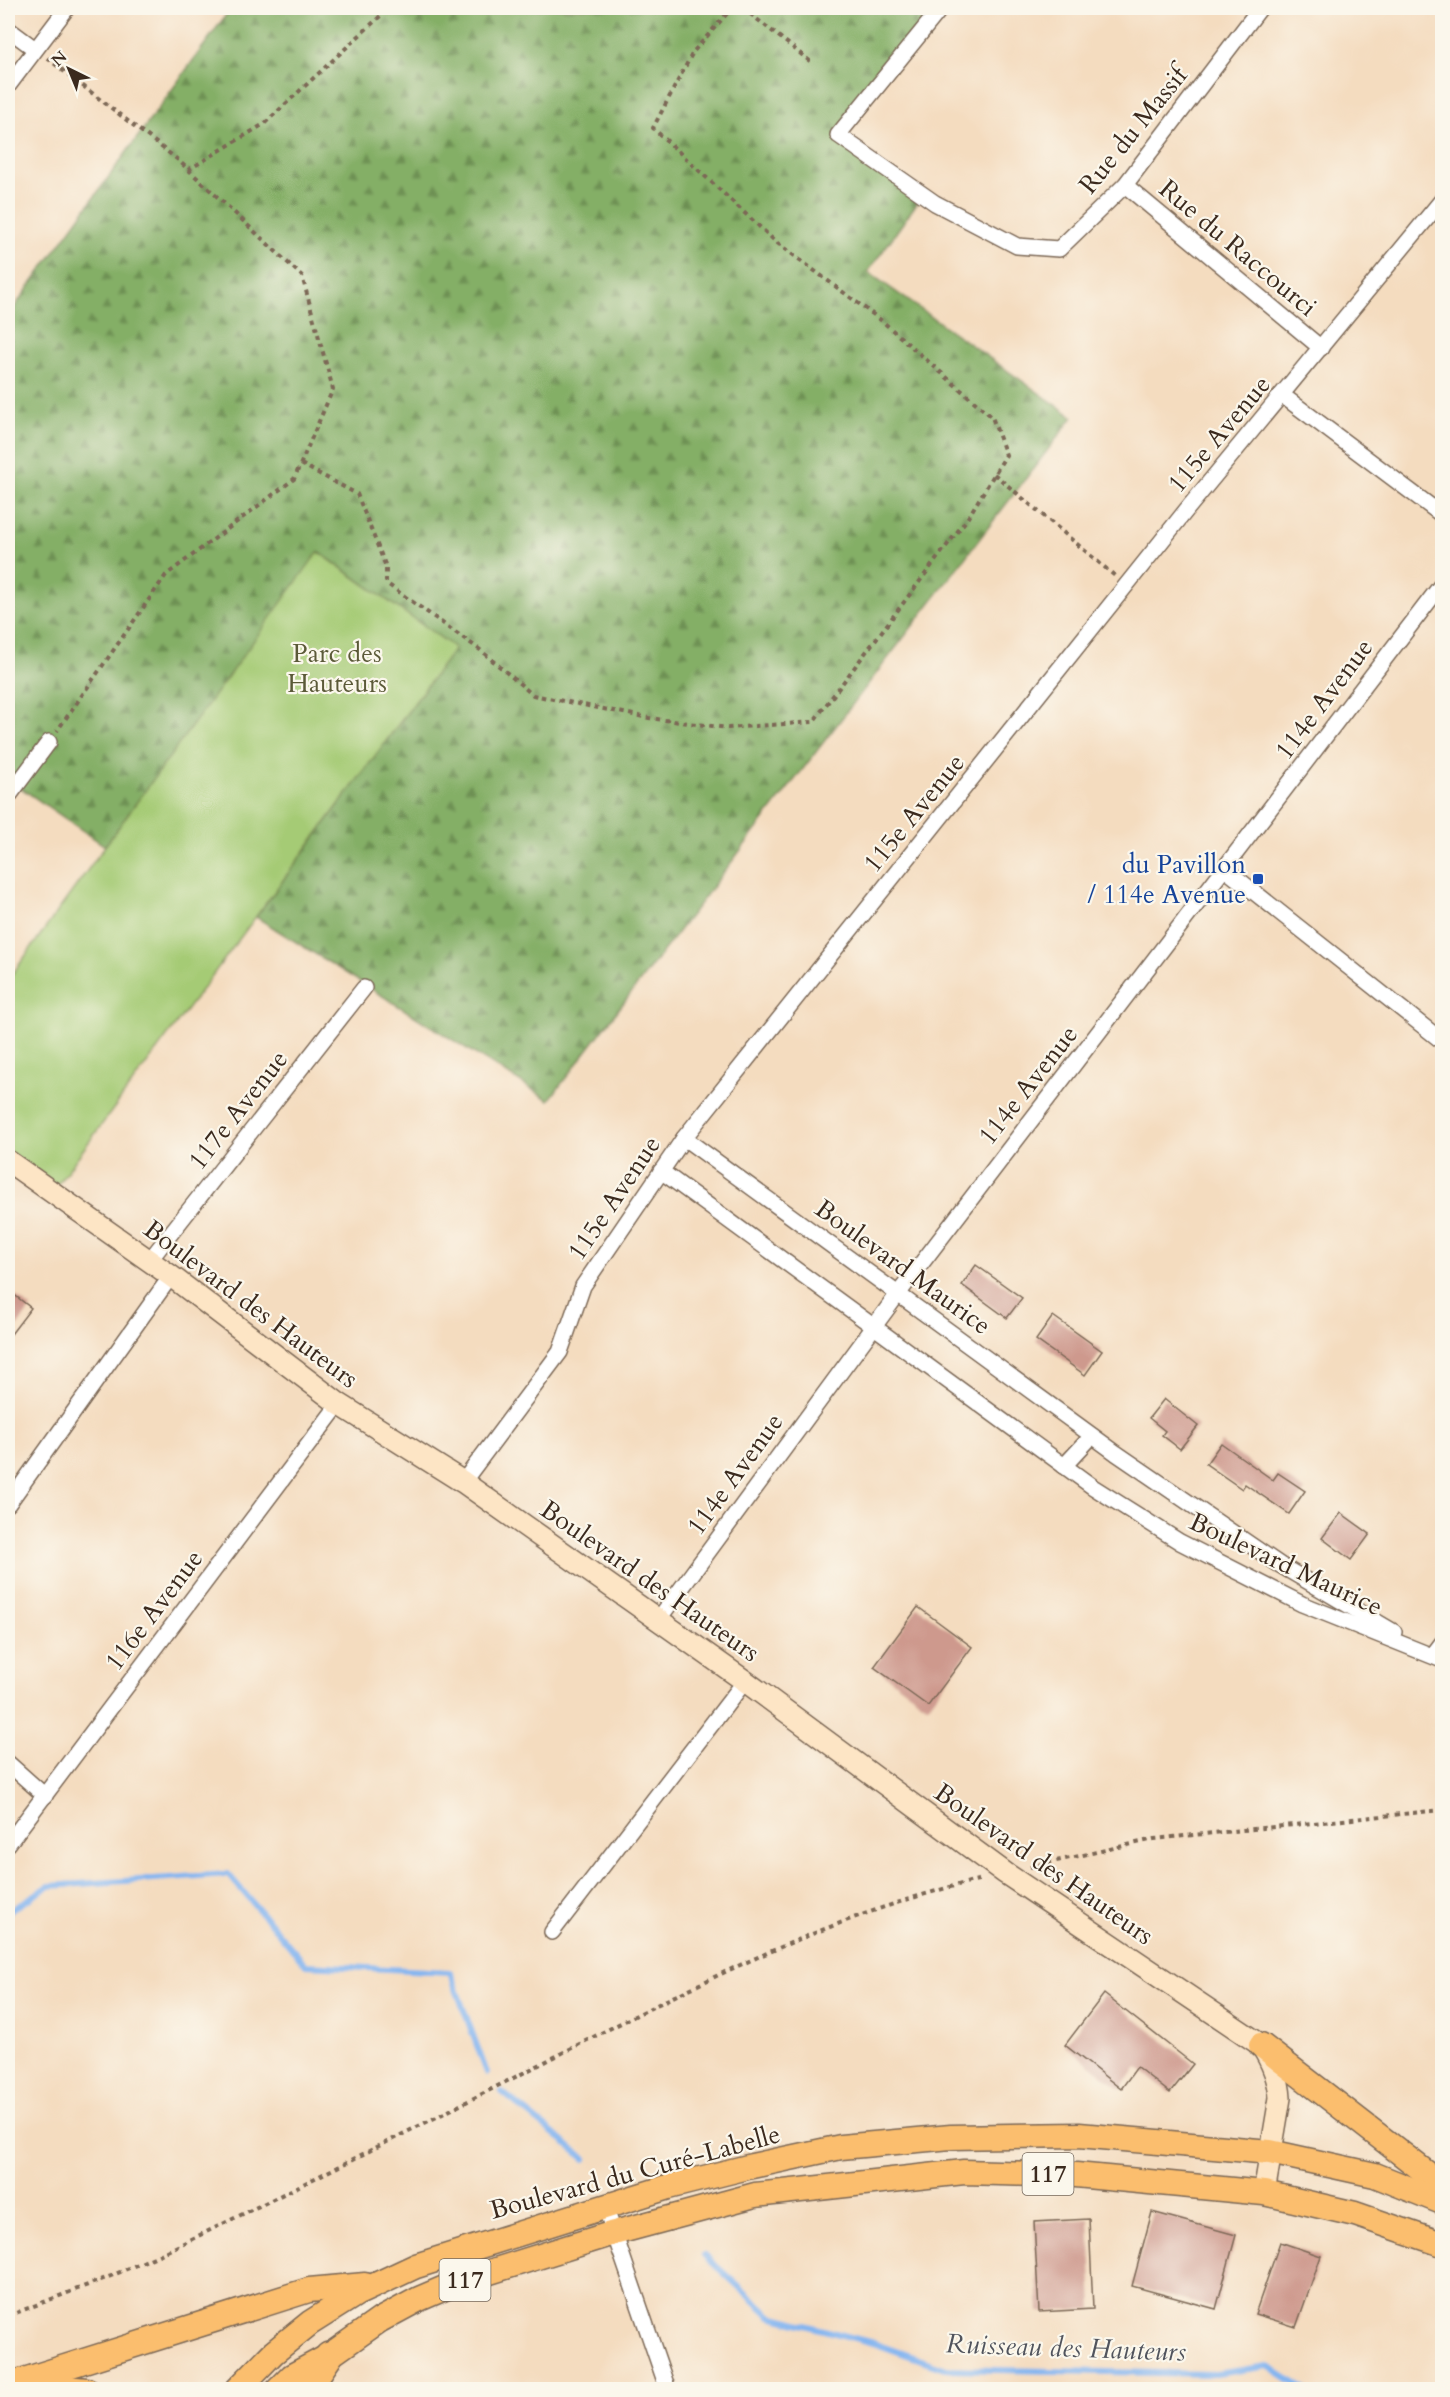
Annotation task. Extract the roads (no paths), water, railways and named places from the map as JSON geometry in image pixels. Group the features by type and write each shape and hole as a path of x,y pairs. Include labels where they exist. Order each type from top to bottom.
{"highway":[{"path":"306,2390 329,2356"}],"main road":[{"name":"Boulevard des Hauteurs","path":"8,1161 171,1276 339,1404 463,1482 745,1681 1005,1873 1261,2045"},
{"path":"1261,2045 1271,2061 1279,2085 1280,2098 1264,2193"},
{"path":"1261,2045 1442,2188"},
{"name":"Boulevard du Curé-Labelle","path":"237,2390 297,2333 373,2284 436,2259 605,2206 712,2175 841,2147 951,2136 1079,2135 1270,2152 1442,2188"},
{"name":"Boulevard du Curé-Labelle","path":"278,2390 292,2376 329,2356 380,2320 438,2290 482,2273 614,2232 755,2195 964,2172 1076,2175 1264,2193 1355,2214 1443,2244"},
{"path":"10,2384 309,2290 373,2284"},
{"path":"10,2384 87,2390"}],"street":[{"path":"8,86 67,8"},
{"name":"Rue du Massif","path":"941,8 838,135 935,203 1017,246 1059,249 1125,185 1260,8"},
{"path":"8,29 34,49"},
{"name":"Rue du Raccourci","path":"1125,185 1321,348"},
{"name":"115e Avenue","path":"463,1482 560,1352 583,1286 684,1138 1126,585 1443,200"},
{"path":"1282,395 1443,515"},
{"name":"114e Avenue","path":"658,1620 898,1294 1443,584"},
{"path":"8,797 49,742"},
{"path":"1225,868 1443,1041"},
{"name":"117e Avenue","path":"149,1261 364,988"},
{"name":"Boulevard Maurice","path":"684,1138 1092,1436 1280,1565 1438,1657"},
{"name":"Boulevard Maurice","path":"662,1171 1093,1487 1180,1542 1302,1604 1438,1657"},
{"path":"8,1504 171,1276"},
{"name":"116e Avenue","path":"8,1844 339,1404"},
{"path":"1064,1466 1092,1436"},
{"path":"1438,1657 1443,1642"},
{"path":"552,1932 745,1681"},
{"path":"8,1763 45,1796"},
{"path":"605,2206 668,2390"}],"waterway":[{"name":"Ruisseau des Hauteurs","path":"8,1912 49,1886 228,1874 306,1965 450,1972 487,2073"},
{"name":"Ruisseau des Hauteurs","path":"502,2092 585,2159"},
{"name":"Ruisseau des Hauteurs","path":"704,2255 771,2316 873,2343 947,2369 1216,2374 1268,2366 1305,2390"}],"place":[{"name":"du Pavillon / 114e Avenue","path":"1258,879"}],"park label":[{"name":"Parc des Hauteurs","path":"337,668"}]}
